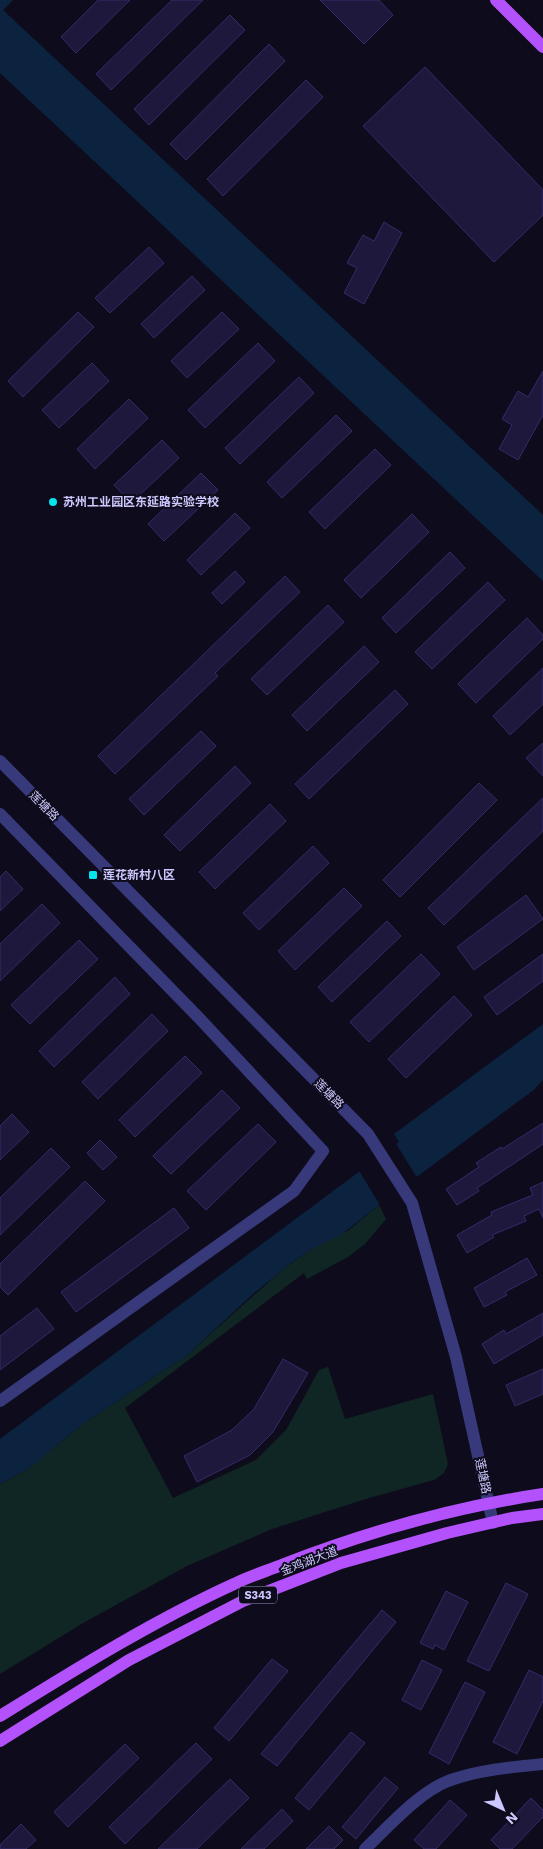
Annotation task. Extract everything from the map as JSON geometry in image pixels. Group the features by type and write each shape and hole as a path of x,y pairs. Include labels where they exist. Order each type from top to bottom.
{"main road":[{"path":"496,0 543,47"},
{"name":"金鸡湖大道","path":"0,1716 118,1644 235,1583 335,1544 443,1514 543,1494"},
{"name":"金鸡湖大道","path":"0,1740 129,1660 243,1601 341,1562 448,1533 543,1514"}],"street":[{"name":"莲塘路","path":"0,761 368,1134 412,1203 456,1357 493,1523"},
{"path":"0,814 324,1151 294,1191 0,1400"},
{"path":"365,1849 426,1794 448,1782 491,1770 543,1764"}],"green space":[{"path":"379,1205 386,1219 365,1244 348,1257 307,1279 304,1273 125,1408 173,1498 256,1460 286,1430 319,1370 328,1367 345,1419 433,1394 448,1464 444,1473 434,1480 369,1498 272,1529 187,1566 83,1623 0,1674 0,1484 28,1469 84,1423 186,1356 281,1271 308,1251 349,1230"}],"water":[{"path":"0,0 13,0 3,10 543,515 543,581 0,73"},
{"path":"543,1024 543,1080 535,1089 342,1234 308,1251 290,1264 252,1295 186,1356 84,1423 28,1469 0,1484 0,1439 399,1142 394,1134"}],"pier":[{"path":"395,1142 418,1179 381,1207 358,1169"}],"building":[{"path":"98,0 130,0 76,53 61,37"},
{"path":"172,0 203,0 111,90 96,74"},
{"path":"320,0 379,0 393,15 364,44"},
{"path":"230,15 245,30 149,125 134,109"},
{"path":"269,44 285,61 186,160 170,144"},
{"path":"425,67 543,190 543,215 494,262 363,126"},
{"path":"306,80 323,97 223,196 207,179"},
{"path":"384,222 402,233 364,304 344,293 357,268 347,263 363,235 374,241"},
{"path":"149,247 164,263 110,313 95,298"},
{"path":"192,276 205,290 154,338 141,324"},
{"path":"78,312 94,327 23,397 8,381"},
{"path":"222,312 239,329 187,378 171,361"},
{"path":"258,343 275,361 205,428 188,410"},
{"path":"92,363 109,381 59,428 42,410"},
{"path":"543,371 543,415 518,460 499,449 512,425 502,419 518,391 528,397"},
{"path":"299,377 314,393 240,464 225,448"},
{"path":"129,399 148,418 95,469 77,449"},
{"path":"336,415 352,431 282,498 267,482"},
{"path":"162,440 179,458 131,503 114,485"},
{"path":"375,449 391,465 325,529 309,512"},
{"path":"201,473 218,490 164,541 148,524"},
{"path":"235,513 250,528 201,575 187,560"},
{"path":"412,514 429,532 361,598 344,580"},
{"path":"450,552 465,568 396,633 382,618"},
{"path":"235,571 245,582 222,604 212,593"},
{"path":"285,576 300,592 215,673 218,676 115,774 98,756"},
{"path":"488,582 505,600 432,669 415,652"},
{"path":"328,605 344,622 267,695 251,679"},
{"path":"527,618 543,635 543,639 476,703 458,684"},
{"path":"364,646 379,662 307,731 292,715"},
{"path":"543,668 543,704 510,735 493,716"},
{"path":"395,690 408,704 309,799 295,784"},
{"path":"201,731 216,746 144,815 129,799"},
{"path":"543,743 543,776 526,758"},
{"path":"235,766 251,783 180,851 164,835"},
{"path":"479,783 497,800 400,897 383,880"},
{"path":"543,798 543,831 444,925 428,908"},
{"path":"270,804 286,821 215,889 199,872"},
{"path":"313,846 329,863 259,930 243,913"},
{"path":"6,871 23,889 0,911 0,877"},
{"path":"344,888 362,906 295,970 278,951"},
{"path":"526,895 543,919 474,970 457,947"},
{"path":"42,904 60,923 0,981 0,944"},
{"path":"387,921 401,936 332,1002 318,987"},
{"path":"79,940 98,959 30,1024 11,1005"},
{"path":"421,954 440,974 369,1042 350,1022"},
{"path":"543,954 543,981 497,1015 484,997"},
{"path":"115,977 130,994 54,1067 39,1051"},
{"path":"454,996 472,1015 406,1078 388,1059"},
{"path":"152,1014 168,1031 98,1099 82,1082"},
{"path":"185,1056 202,1073 135,1137 119,1120"},
{"path":"222,1090 240,1108 171,1174 153,1156"},
{"path":"12,1114 29,1132 0,1160 0,1126"},
{"path":"543,1123 543,1144 477,1188 479,1191 457,1205 446,1189 479,1167 476,1163"},
{"path":"258,1124 276,1142 206,1210 187,1191"},
{"path":"100,1140 117,1157 103,1170 87,1153"},
{"path":"51,1148 70,1167 0,1235 0,1198"},
{"path":"85,1181 105,1201 8,1295 0,1287 0,1264"},
{"path":"543,1182 543,1218 539,1209 524,1216 526,1221 492,1235 494,1237 467,1253 457,1235 492,1215 491,1212 533,1195 530,1188"},
{"path":"174,1208 189,1228 76,1312 61,1292"},
{"path":"527,1258 537,1275 505,1292 507,1295 484,1307 474,1288"},
{"path":"37,1308 54,1329 0,1370 0,1336"},
{"path":"543,1313 543,1335 494,1364 482,1344 504,1330 506,1334"},
{"path":"283,1359 308,1373 273,1432 250,1455 197,1482 184,1456 232,1430 254,1409"},
{"path":"543,1369 543,1394 515,1406 506,1385"},
{"path":"506,1583 528,1594 489,1671 467,1661"},
{"path":"446,1591 468,1602 444,1650 435,1645 433,1649 420,1643"},
{"path":"382,1610 396,1622 277,1766 261,1754"},
{"path":"272,1659 288,1671 229,1741 214,1728"},
{"path":"422,1660 442,1670 421,1710 402,1700"},
{"path":"529,1670 543,1677 543,1701 517,1754 493,1742"},
{"path":"465,1682 485,1692 449,1764 429,1753"},
{"path":"351,1732 365,1743 309,1810 295,1798"},
{"path":"196,1743 212,1759 125,1844 109,1827"},
{"path":"125,1744 139,1758 68,1827 54,1812"},
{"path":"385,1777 398,1788 356,1839 342,1827"},
{"path":"230,1779 249,1798 197,1849 158,1849"},
{"path":"531,1798 543,1810 543,1817 512,1849 500,1849 491,1840"},
{"path":"450,1800 467,1815 436,1849 424,1849 414,1840"},
{"path":"282,1809 293,1821 264,1849 241,1849"},
{"path":"21,1824 36,1840 26,1849 0,1849 0,1845"},
{"path":"329,1826 343,1840 334,1849 306,1849"}],"place":[{"name":"苏州工业园区东延路实验学校","path":"53,502"},
{"name":"莲花新村八区","path":"93,875"}]}
